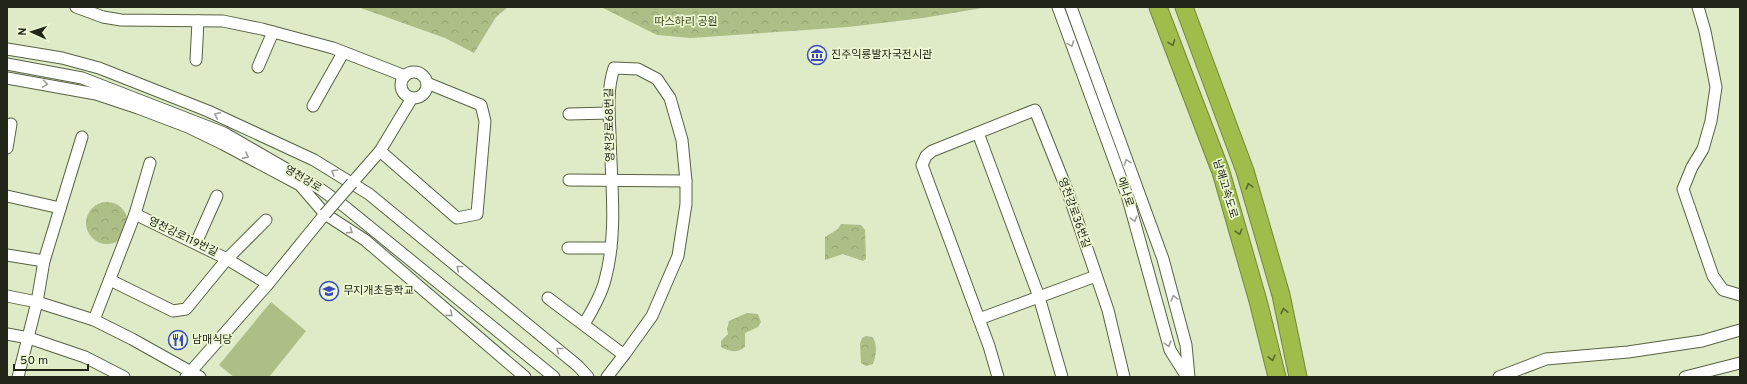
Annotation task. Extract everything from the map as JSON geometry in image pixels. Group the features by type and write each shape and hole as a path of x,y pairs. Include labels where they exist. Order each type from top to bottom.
{"highway":[{"name":"남해고속도로","path":"1158,7 1221,172 1258,301 1277,377"},
{"name":"남해고속도로","path":"1184,7 1244,171 1281,295 1298,377"}],"street":[{"path":"76,7 103,17 121,20 223,21 273,32 333,48 406,76 416,73 423,76 427,83 481,105 485,120 477,214 457,218 380,151"},
{"name":"에나로","path":"1058,7 1127,195 1170,350 1188,377"},
{"name":"에나로","path":"1071,7 1163,259 1186,345 1188,377"},
{"path":"1698,7 1706,31 1716,87 1712,120 1703,149 1692,167 1684,183 1683,189 1713,276 1723,290 1740,295"},
{"path":"196,60 198,21"},
{"path":"258,67 273,32"},
{"name":"영천강로","path":"7,49 62,58 99,68 208,111 314,160 369,194 578,366 588,377"},
{"path":"313,106 343,53"},
{"name":"영천강로","path":"7,64 82,78 224,133 320,188 554,377"},
{"name":"영천강로68번길","path":"584,324 594,307 605,282 611,248 613,222 609,113 610,80 614,68 638,69 657,79 670,98 674,109 682,140 686,181 686,204 678,256 652,316 624,356 607,377"},
{"path":"406,76 402,83 403,91 412,98 416,98 423,94 427,87 427,83"},
{"name":"영천강로","path":"7,78 96,94 138,108 188,127 300,185 325,214 365,240 525,377"},
{"path":"7,296 37,302 94,320 132,339 192,375 325,214 380,151 412,98"},
{"name":"영천강로36번길","path":"998,377 979,319 922,165 926,156 932,151 1035,110 1066,190 1108,310 1124,377"},
{"path":"569,114 609,113"},
{"path":"7,148 11,124"},
{"path":"978,133 1039,297 1062,377"},
{"path":"18,377 29,338 44,261 82,137"},
{"path":"135,214 150,163"},
{"path":"569,180 686,181"},
{"path":"7,196 60,208"},
{"path":"196,243 217,196"},
{"name":"영천강로119번길","path":"94,320 135,214 227,259 186,309 173,311 110,280"},
{"path":"266,220 227,259 268,284"},
{"path":"568,248 611,248"},
{"path":"7,255 44,261"},
{"path":"979,319 1096,276"},
{"path":"548,298 624,356"},
{"path":"1499,377 1546,359 1628,352 1702,341 1740,330"},
{"path":"7,334 29,338 85,357 124,377"},
{"path":"1683,377 1740,363"}],"green space":[{"path":"358,7 508,7 496,17 474,53 445,38"},
{"name":"따스하리 공원","path":"601,7 988,7 923,18 848,27 691,38 657,35"},
{"path":"103,202 111,202 119,205 125,211 128,223 125,235 119,241 111,244 103,244 95,241 89,235 86,227 86,219 89,211 95,205"},
{"path":"841,224 861,225 865,230 866,259 863,261 843,254 825,260 825,237 838,229"},
{"path":"271,302 306,331 269,377 234,377 219,365"},
{"path":"747,313 758,314 761,322 758,327 745,333 745,347 733,351 721,347 721,341 728,334 727,329 729,321"},
{"path":"866,336 872,337 876,350 873,364 866,366 861,363 860,344 862,338"}],"place":[{"name":"진주익룡발자국전시관","path":"817,55"},
{"name":"무지개초등학교","path":"329,291"},
{"name":"남매식당","path":"178,340"}]}
